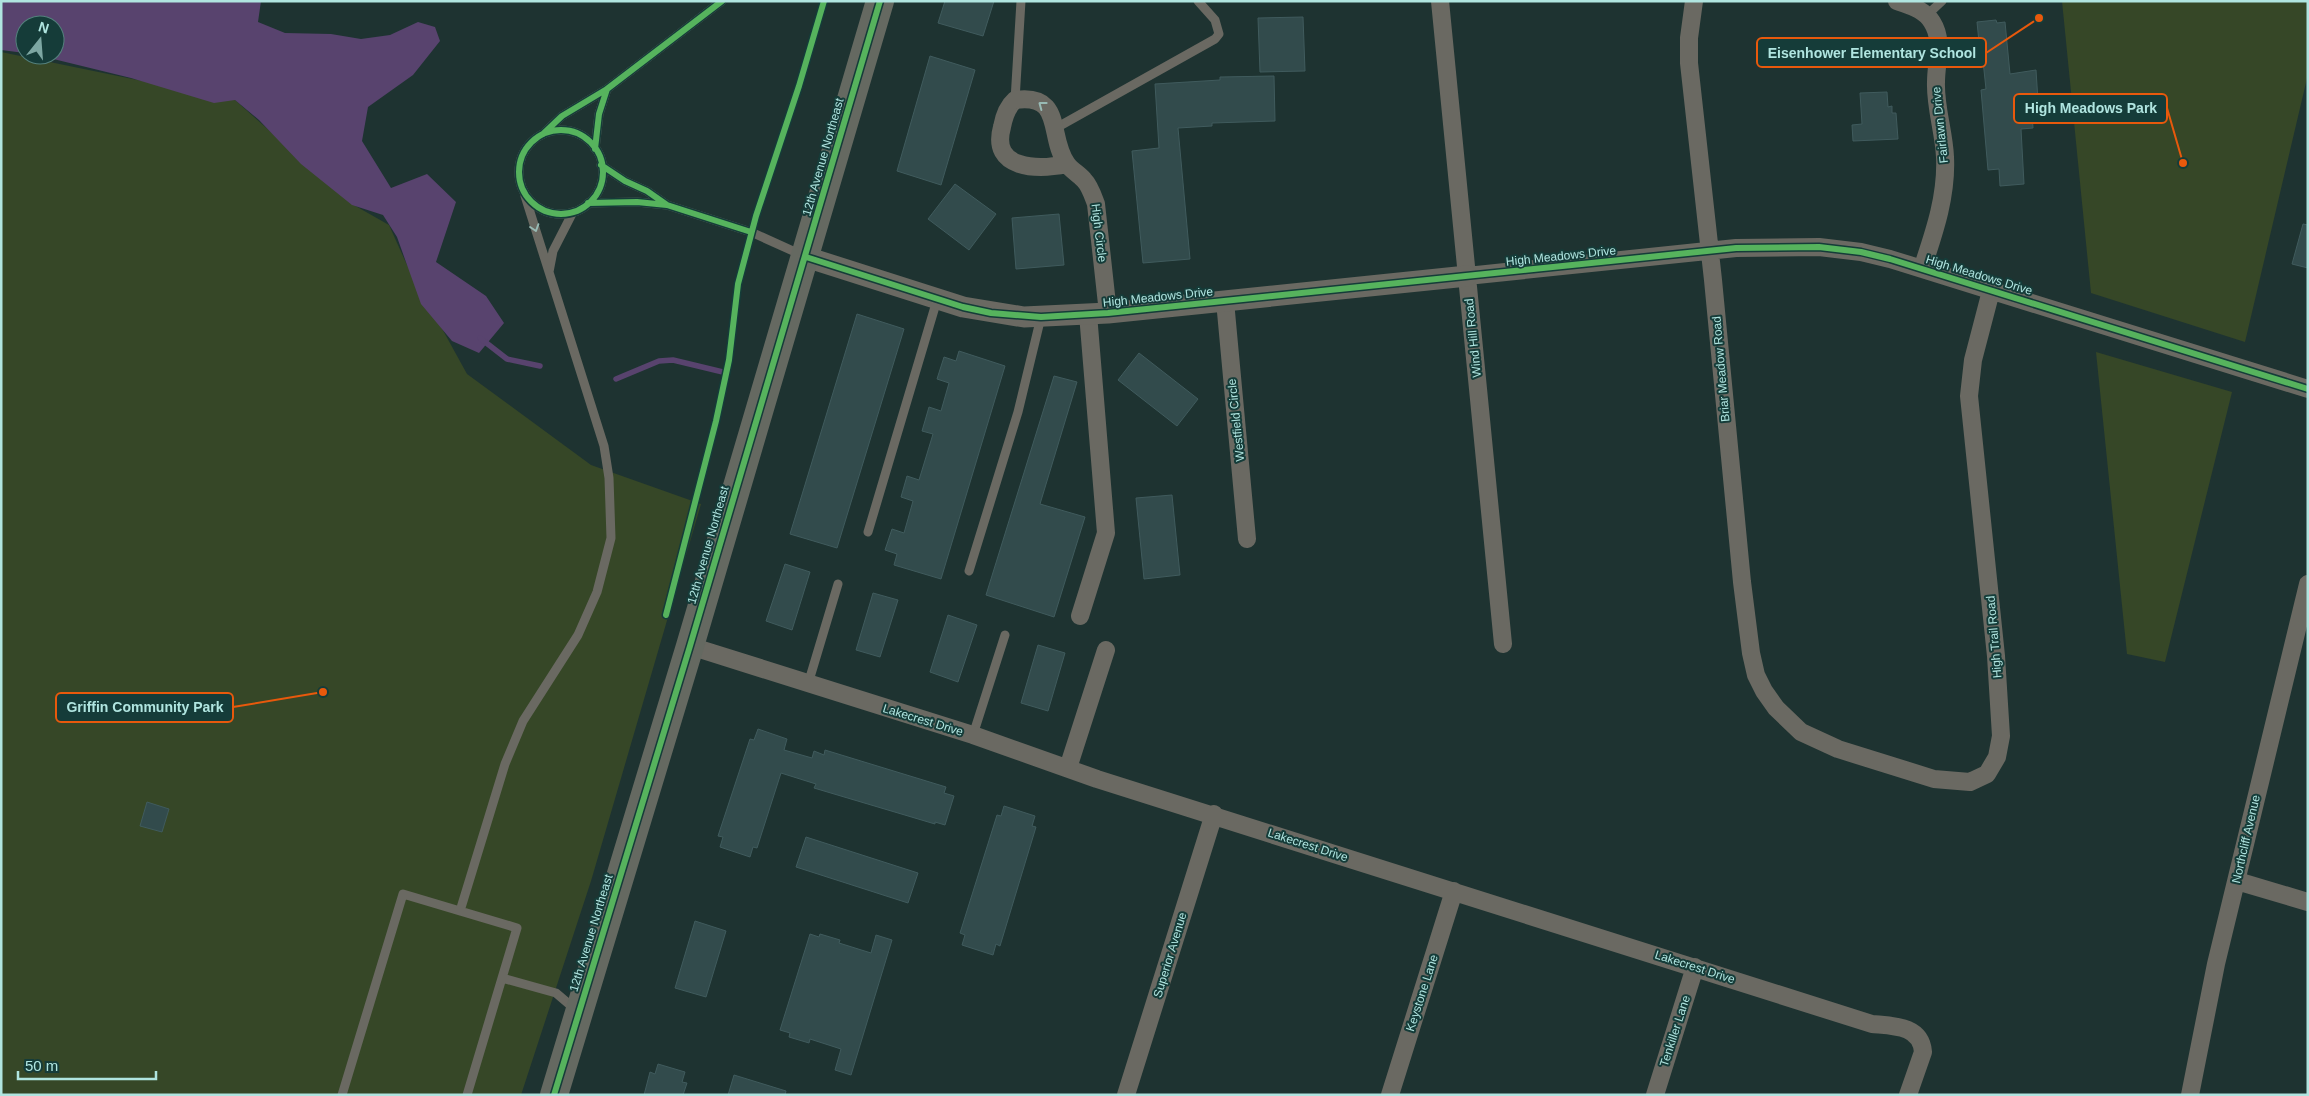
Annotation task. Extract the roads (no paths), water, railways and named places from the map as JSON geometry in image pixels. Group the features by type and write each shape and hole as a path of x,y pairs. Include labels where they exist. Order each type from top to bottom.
{"main road":[{"name":"12th Avenue Northeast","path":"554,1095 806,257 880,1"}],"street":[{"name":"Wind Hill Road","path":"1440,1 1503,644"},
{"name":"Briar Meadow Road","path":"1694,1 1688,38 1689,63 1751,653 1764,691 1792,725"},
{"path":"1897,1 1917,8 1927,15"},
{"name":"Fairlawn Drive","path":"1922,269 1941,204 1945,158 1936,83 1939,45 1933,24 1927,15"},
{"name":"High Circle","path":"1015,100 1032,98 1047,107 1056,128 1061,152 1067,164 1085,180 1096,204 1106,533 1080,616"},
{"path":"1015,100 1005,113 999,137 1002,152 1008,158 1030,167 1042,168 1067,164"},
{"name":"High Meadows Drive","path":"806,257 937,299 991,313 1042,317 1098,314 1225,302 1709,251 1791,247 1841,248 1890,259 2308,389"},
{"name":"High Trail Road","path":"1792,725 1817,741 1838,750 1934,779 1970,782 1987,774 1994,765 2002,736 1996,656 1969,396 1973,360 1991,291"},
{"name":"Westfield Circle","path":"1225,302 1247,539"},
{"name":"Northcliff Avenue","path":"2190,1095 2204,1018 2236,880 2301,644 2308,584"},
{"name":"Lakecrest Drive","path":"690,646 973,735 1097,779 1214,814 1872,1024 1907,1029 1917,1036 1922,1044 1921,1060 1908,1095"},
{"path":"1068,768 1106,650"},
{"name":"Superior Avenue","path":"1126,1095 1214,814"},
{"path":"2236,880 2308,902"},
{"name":"Keystone Lane","path":"1390,1095 1454,891"},
{"name":"Tenkiller Lane","path":"1655,1095 1695,967"}],"lane":[{"path":"460,911 505,764 523,721 578,635 597,592 611,538 609,478 604,446 520,182 519,168 522,155 530,144 562,116 607,89 722,1"},
{"path":"1015,100 1021,1"},
{"path":"1056,128 1215,39 1218,34 1215,20 1198,1"},
{"path":"1927,15 1942,1"},
{"path":"595,149 599,114 607,89"},
{"path":"520,182 525,194 534,205 546,211 560,214 573,212 588,203 595,196 601,184 601,165 595,149 581,136 568,131 554,131 540,136"},
{"path":"601,165 625,182 647,190 666,205"},
{"path":"588,203 637,202 666,205 751,232 806,257"},
{"path":"549,272 553,251 573,212"},
{"path":"868,532 937,299"},
{"path":"969,571 1018,412 1042,317"},
{"path":"808,684 838,584"},
{"path":"973,735 1005,635"},
{"path":"342,1095 403,894 517,928 467,1095"},
{"path":"502,978 556,994 579,1012"}],"waterway":[{"path":"480,338 507,359 540,366"},
{"path":"616,379 659,361 673,360 727,373"}],"place":[{"name":"Eisenhower Elementary School","path":"2039,18"},
{"name":"High Meadows Park","path":"2183,163"},
{"name":"Griffin Community Park","path":"323,692"}]}
